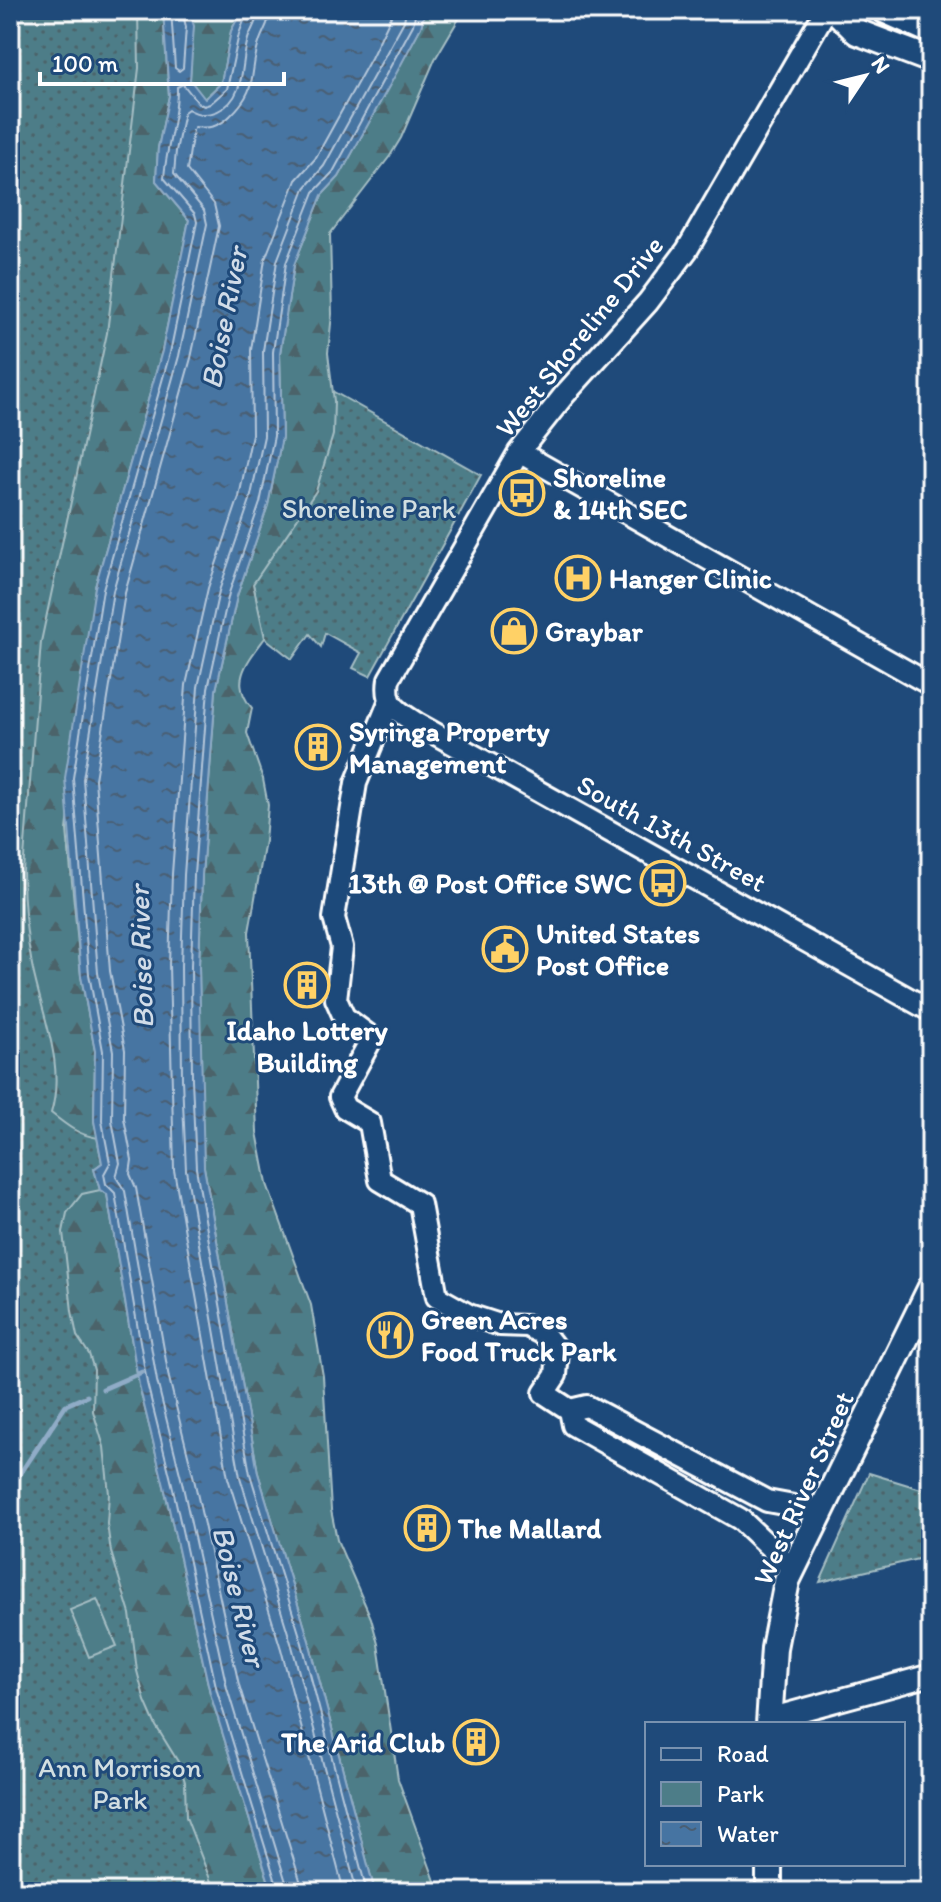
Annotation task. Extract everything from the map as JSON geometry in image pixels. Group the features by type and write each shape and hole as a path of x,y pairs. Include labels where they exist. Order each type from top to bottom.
{"main road":[{"path":"835,10 857,32 931,60"},
{"path":"884,10 931,31"},
{"name":"West River Street","path":"769,1721 774,1648 787,1581 821,1511 922,1328 931,1287"},
{"path":"769,1866 769,1892"}],"street":[{"name":"West Shoreline Drive","path":"570,1410 544,1393 556,1375 558,1352 545,1335 527,1326 500,1325 469,1315 437,1297 420,1204 380,1180 370,1123 345,1108 340,1097 372,1038 344,1017 336,999 342,947 334,918 356,783 390,700 387,692 389,679 519,452 565,394 648,302 687,250 826,10"},
{"path":"519,452 931,685"},
{"name":"South 13th Street","path":"390,700 397,710 416,723 931,1011"},
{"path":"793,1569 740,1519 573,1425 570,1410 587,1406 767,1501 821,1511"},
{"path":"769,1721 931,1675"}],"green space":[{"name":"Ann Morrison Park","path":"10,10 163,10 136,436 95,587 94,1121 102,1163 94,1169 100,1190 107,1194 257,1892 10,1892"},
{"path":"138,10 163,10 169,96 158,148 156,181 189,220 162,351 95,587 67,830 81,976 95,1051 94,1121 98,1138 78,1132 51,1113 55,1095 54,1057 30,953 23,871 41,642 107,333 139,68"},
{"path":"193,10 242,10 231,31 221,83 204,99 190,80"},
{"path":"425,10 464,10 435,59 401,138 330,234 332,314 328,353 334,401 333,435 316,491 253,584 265,638 247,664 241,681 245,699 252,708 247,733 263,779 268,805 249,932 257,1132 267,1184 311,1305 323,1376 331,1510 337,1540 371,1618 378,1644 398,1779 439,1892 375,1892 309,1641 258,1473 204,1167 199,966 202,875 216,690 237,596 268,505 282,437 280,353 294,265 322,195 339,177 421,27"},
{"name":"Shoreline Park","path":"325,387 481,475 370,676 353,668 361,653 325,633 321,647 310,634 292,659 265,638 253,584"},
{"path":"100,1190 107,1194 139,1385 210,1693 272,1892 215,1892 186,1817 185,1782 180,1765 156,1726 137,1671 130,1614 111,1552 107,1524 109,1494 104,1447 93,1411 94,1370 89,1354 77,1336 63,1232 67,1213 82,1194"},
{"path":"869,1473 931,1492 931,1556 820,1582"},
{"path":"97,1599 117,1646 89,1657 70,1610"}],"water":[{"name":"Boise River","path":"163,10 189,10 194,26 190,80 205,99 221,83 231,31 242,10 425,10 421,27 339,177 322,195 294,265 280,353 282,437 268,505 237,596 216,690 202,875 199,966 204,1167 258,1473 309,1641 375,1892 272,1892 210,1693 139,1385 107,1194 100,1190 94,1169 102,1163 94,1121 95,1051 81,976 65,778 95,587 162,351 189,220 156,181 158,148 169,96"}],"waterway":[{"path":"103,1389 142,1372"},
{"path":"10,1489 66,1405 87,1396"}],"place":[{"name":"Shoreline & 14th SEC","path":"522,493"},
{"name":"Hanger Clinic","path":"578,578"},
{"name":"Graybar","path":"514,631"},
{"name":"Syringa Property Management","path":"318,747"},
{"name":"13th @ Post Office SWC","path":"663,883"},
{"name":"United States Post Office","path":"505,949"},
{"name":"Idaho Lottery Building","path":"307,985"},
{"name":"Green Acres Food Truck Park","path":"390,1335"},
{"name":"The Mallard","path":"427,1528"},
{"name":"The Arid Club","path":"476,1742"}]}
